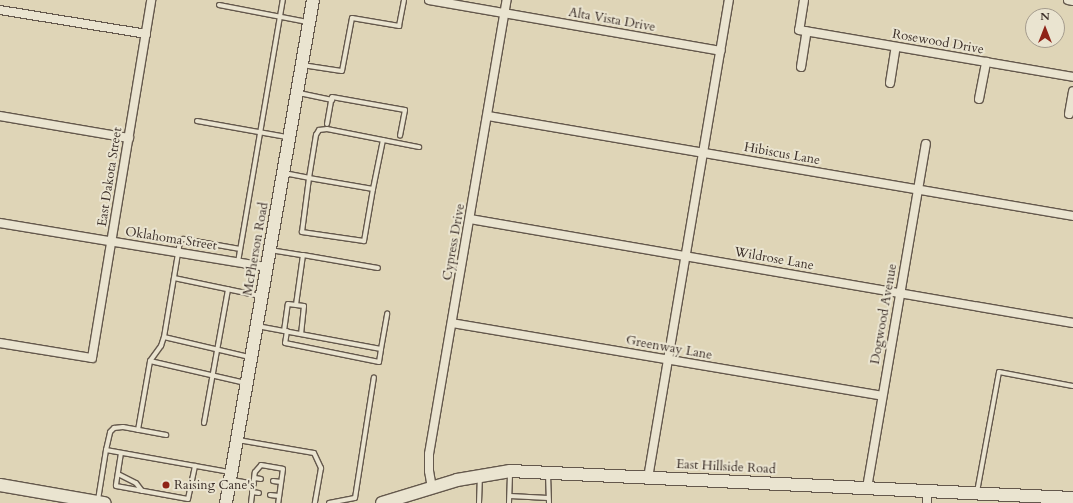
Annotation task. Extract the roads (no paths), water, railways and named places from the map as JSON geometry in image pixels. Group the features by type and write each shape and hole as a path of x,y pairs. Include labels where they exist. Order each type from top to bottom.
{"street":[{"name":"East Dakota Street","path":"0,342 92,358 151,0"},
{"name":"McPherson Road","path":"226,503 313,0"},
{"name":"Alta Vista Drive","path":"429,0 720,51"},
{"name":"Cypress Drive","path":"432,488 429,471 430,454 507,0"},
{"path":"648,478 729,0"},
{"path":"801,67 804,0"},
{"path":"1068,0 1073,1"},
{"path":"0,10 146,34"},
{"name":"Rosewood Drive","path":"803,30 1073,77"},
{"path":"890,83 896,47"},
{"path":"979,99 986,62"},
{"path":"1069,114 1073,92"},
{"path":"0,116 129,138"},
{"name":"Hibiscus Lane","path":"488,116 1073,216"},
{"name":"Dogwood Avenue","path":"867,488 926,144"},
{"name":"Wildrose Lane","path":"470,219 1073,323"},
{"name":"Oklahoma Street","path":"0,223 267,267"},
{"name":"Greenway Lane","path":"452,323 882,396"},
{"name":"East Hillside Road","path":"382,503 409,499 432,488 481,474 510,471 867,488 927,497 977,492 1073,498"},
{"path":"0,485 49,496 101,502"}],"lane":[{"path":"238,262 283,0"},
{"path":"302,65 342,72 352,18 399,26 404,0"},
{"path":"219,5 310,22"},
{"path":"297,92 332,100"},
{"path":"328,124 332,97 405,110 400,136"},
{"path":"196,121 290,138"},
{"path":"382,140 364,241 302,232 316,135 319,130 327,129 419,146"},
{"path":"283,173 373,189"},
{"path":"138,430 150,361 161,346 164,336 179,252 183,239 240,248"},
{"path":"270,250 378,268"},
{"path":"296,305 303,255"},
{"path":"174,278 262,296"},
{"path":"204,423 228,289"},
{"path":"301,334 304,306 288,304 285,343 379,362 387,314"},
{"path":"257,326 381,349"},
{"path":"164,336 251,357"},
{"path":"150,361 247,383"},
{"path":"977,492 999,372 1073,386"},
{"path":"329,503 354,501 374,377"},
{"path":"101,502 106,450 110,432 114,428 123,427 166,434"},
{"path":"237,440 314,453 320,468 315,503"},
{"path":"106,450 194,466 254,484"},
{"path":"121,453 116,486 142,491 188,499 194,466"},
{"path":"251,503 255,478 261,465 283,469 278,503"},
{"path":"509,503 510,471"},
{"path":"510,496 549,500 548,473"},
{"path":"118,474 136,483 142,491"},
{"path":"479,503 481,474"},
{"path":"255,478 261,479"},
{"path":"272,481 281,482"},
{"path":"252,492 259,493"},
{"path":"270,495 279,496"}],"place":[{"name":"Raising Cane's","path":"166,485"}]}
